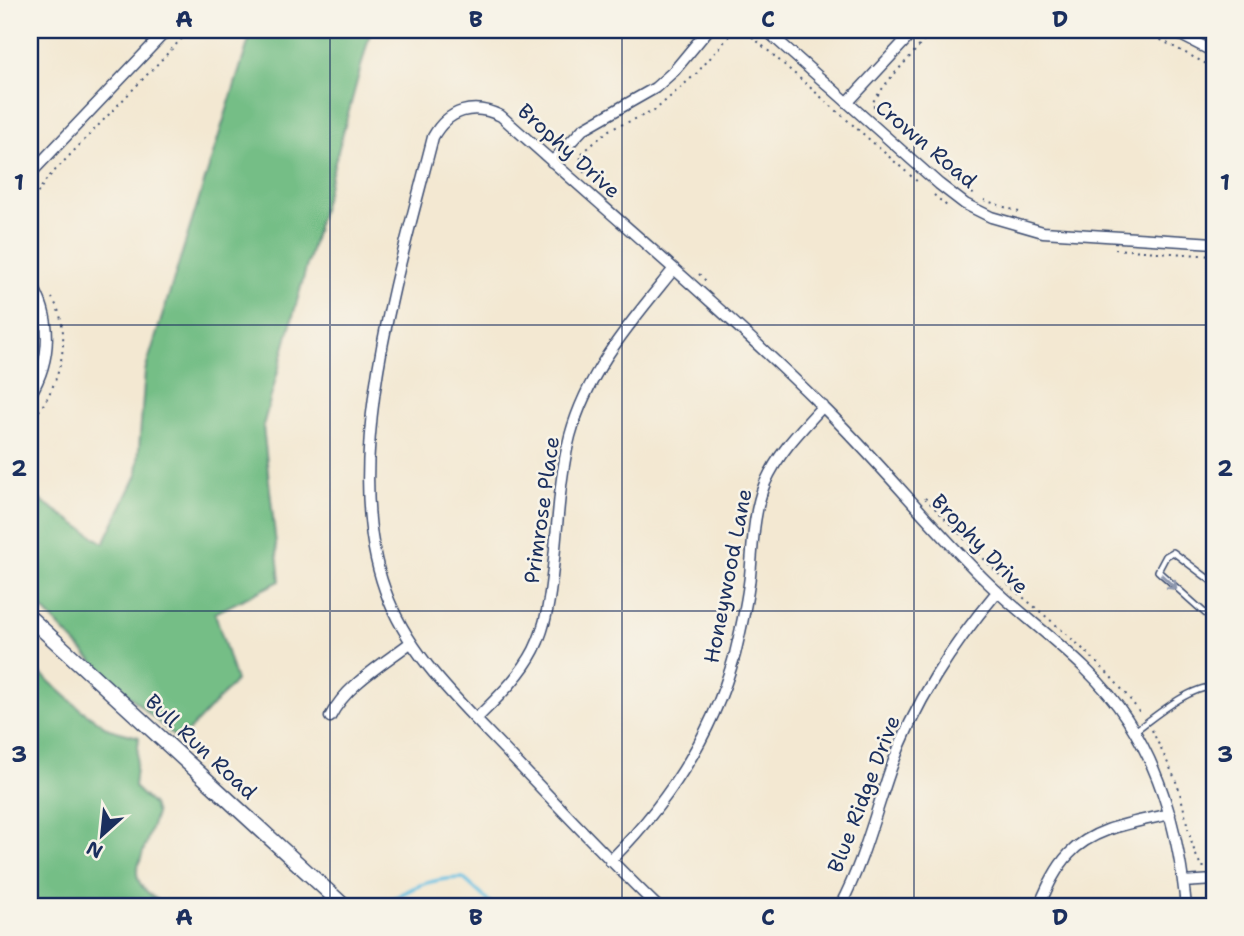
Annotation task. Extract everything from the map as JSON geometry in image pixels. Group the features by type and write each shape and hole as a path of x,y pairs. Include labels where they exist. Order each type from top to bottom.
{"street":[{"path":"30,174 167,30"},
{"path":"552,162 592,123 655,88 674,71 708,30"},
{"name":"Crown Road","path":"766,30 939,184 965,204 991,217 1043,232 1214,243"},
{"path":"848,102 915,30"},
{"path":"1171,30 1214,52"},
{"name":"Brophy Drive","path":"657,906 610,861 431,670 410,643 385,593 376,565 370,528 368,481 373,417 390,307 433,137 447,118 457,112 479,108 501,116 822,407 997,592 1090,672 1109,693 1135,731 1153,765 1170,814 1185,906"},
{"name":"Primrose Place","path":"476,719 523,668 543,628 550,603 564,466 570,435 589,386 619,337 673,270"},
{"path":"30,282 40,303 48,339 43,368 30,395"},
{"name":"Honeywood Lane","path":"610,861 649,819 668,793 709,724 734,656 744,617 753,528 765,483 786,447 822,407"},
{"name":"Blue Ridge Drive","path":"840,906 868,843 890,771 924,695 947,656 997,592"},
{"name":"Bull Run Road","path":"30,618 344,906"},
{"path":"330,717 349,690 410,643"},
{"path":"1039,906 1060,865 1070,852 1086,840 1115,828 1170,814"},
{"path":"1183,881 1214,880"}],"lane":[{"path":"1214,583 1173,552 1166,556 1158,571 1214,618"},
{"path":"1135,731 1204,687 1214,687 1214,659"}],"path":[{"path":"30,205 46,180 190,30"},
{"path":"877,113 872,103 934,30"},
{"path":"1142,30 1214,68"},
{"path":"583,172 580,155 609,130 654,111 697,73 733,32 748,33 936,197 958,211"},
{"path":"941,170 979,198 1032,216"},
{"path":"1105,248 1214,256"},
{"path":"694,270 714,288"},
{"path":"925,498 1014,590 1079,644 1115,680 1147,722 1177,784 1190,829 1192,852 1202,867 1214,867"}],"green space":[{"path":"252,30 371,30 263,426 280,581 215,613 236,681 179,741 102,671 30,596 30,510 40,500 104,543 137,475 145,371"},
{"path":"30,664 80,709 109,729 139,737 134,787 153,805 156,814 137,876 146,891 166,906 30,906"}],"waterway":[{"path":"382,906 420,885 463,878 494,906"},
{"path":"266,906 272,901 282,906"}]}
